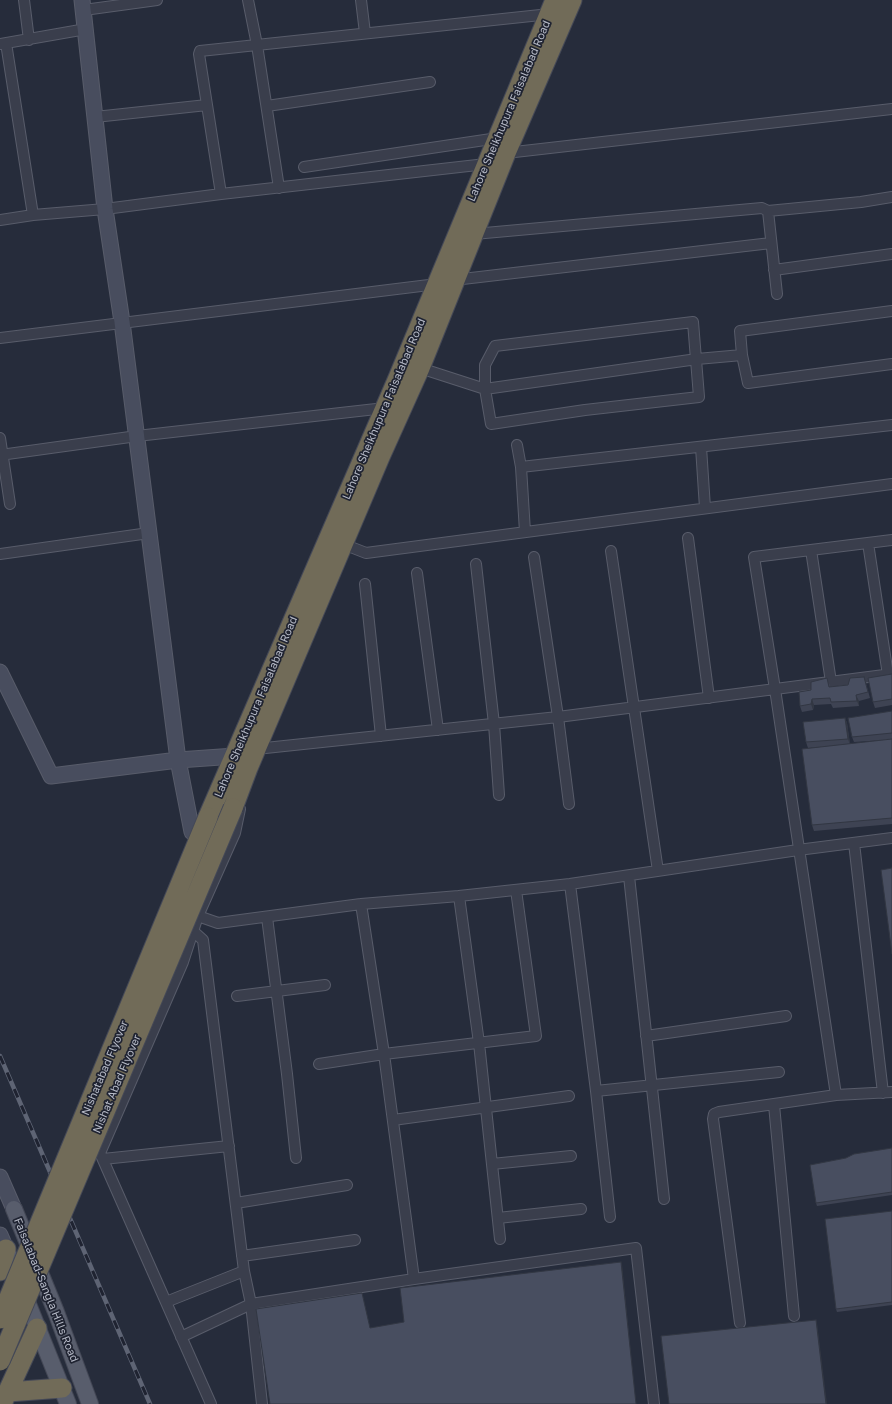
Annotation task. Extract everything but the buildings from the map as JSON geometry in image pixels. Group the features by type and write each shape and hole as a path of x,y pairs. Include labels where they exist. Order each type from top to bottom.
{"highway":[{"name":"Lahore Sheikhupura Faisalabad Road","path":"233,808 241,762 256,749 420,368 446,282 486,164 502,145 572,0"},
{"name":"Lahore Sheikhupura Faisalabad Road","path":"208,817 241,762 385,408 446,282 474,234 502,145 552,7"},
{"name":"Nishat Abad Flyover","path":"0,1360 233,808"},
{"name":"Nishatabad Flyover","path":"0,1319 208,817"},
{"path":"0,1271 3,1242"},
{"path":"37,1328 5,1398 65,1396"}],"main road":[{"name":"Faisalabad-Sangla Hills Road","path":"14,1209 56,1312 90,1404"},
{"name":"Faisalabad-Sangla Hills Road","path":"3,1242 65,1396"}],"street":[{"path":"24,0 30,40"},
{"path":"157,0 83,5 105,209 122,322 178,760 192,832"},
{"path":"248,0 258,45 279,188"},
{"path":"361,0 365,33"},
{"path":"220,194 199,54 200,51 365,33 552,7"},
{"path":"33,215 3,44 86,30"},
{"path":"267,106 430,82"},
{"path":"95,117 207,105"},
{"path":"304,167 502,145 892,109"},
{"path":"0,220 486,164"},
{"path":"474,234 762,208 768,211 861,202 892,197"},
{"path":"768,211 777,294"},
{"path":"0,338 771,243"},
{"path":"774,270 892,254"},
{"path":"892,311 740,331 742,355 748,383 892,364"},
{"path":"692,322 697,359 699,397 585,410 491,424 485,389 485,365 494,346 692,322"},
{"path":"420,368 485,389 697,359 742,355"},
{"path":"1,455 137,436 385,408"},
{"path":"521,467 892,425"},
{"path":"0,438 1,455 10,504"},
{"path":"517,445 521,467 525,532"},
{"path":"700,447 705,508"},
{"path":"343,544 366,553 892,484"},
{"path":"0,554 149,533"},
{"path":"688,538 709,698"},
{"path":"836,1095 754,557 892,540"},
{"path":"256,749 558,717 890,675 868,543"},
{"path":"811,550 831,682"},
{"path":"611,552 658,871"},
{"path":"534,557 558,717 569,804"},
{"path":"476,564 494,724 499,795"},
{"path":"418,573 438,730"},
{"path":"365,584 381,736"},
{"path":"0,672 51,776 178,760 241,762 235,833 198,916 183,962 100,1153 211,1404"},
{"path":"198,916 218,923 361,904 459,896 570,884 798,850 892,838"},
{"path":"740,1323 713,1119 714,1114 719,1112 836,1095 888,1092 854,843"},
{"path":"629,876 664,1199"},
{"path":"570,884 610,1217"},
{"path":"319,1064 384,1054 536,1036 516,890"},
{"path":"459,896 479,1043 500,1239"},
{"path":"361,904 384,1054 414,1279"},
{"path":"267,917 296,1158"},
{"path":"194,932 203,940 242,1256 251,1304 262,1404"},
{"path":"237,996 326,985"},
{"path":"646,1036 786,1016"},
{"path":"596,1091 779,1072"},
{"path":"393,1120 569,1096"},
{"path":"774,1105 794,1316"},
{"path":"103,1159 228,1146"},
{"path":"492,1164 571,1156"},
{"name":"Faisalabad-Sangla Hills Road","path":"0,1177 14,1209"},
{"path":"236,1203 347,1185"},
{"path":"498,1218 581,1209"},
{"path":"242,1256 354,1240"},
{"path":"182,1337 251,1304 414,1279 636,1248 654,1404"},
{"path":"166,1302 244,1271"}],"railway":[{"path":"0,1056 150,1404"}]}
